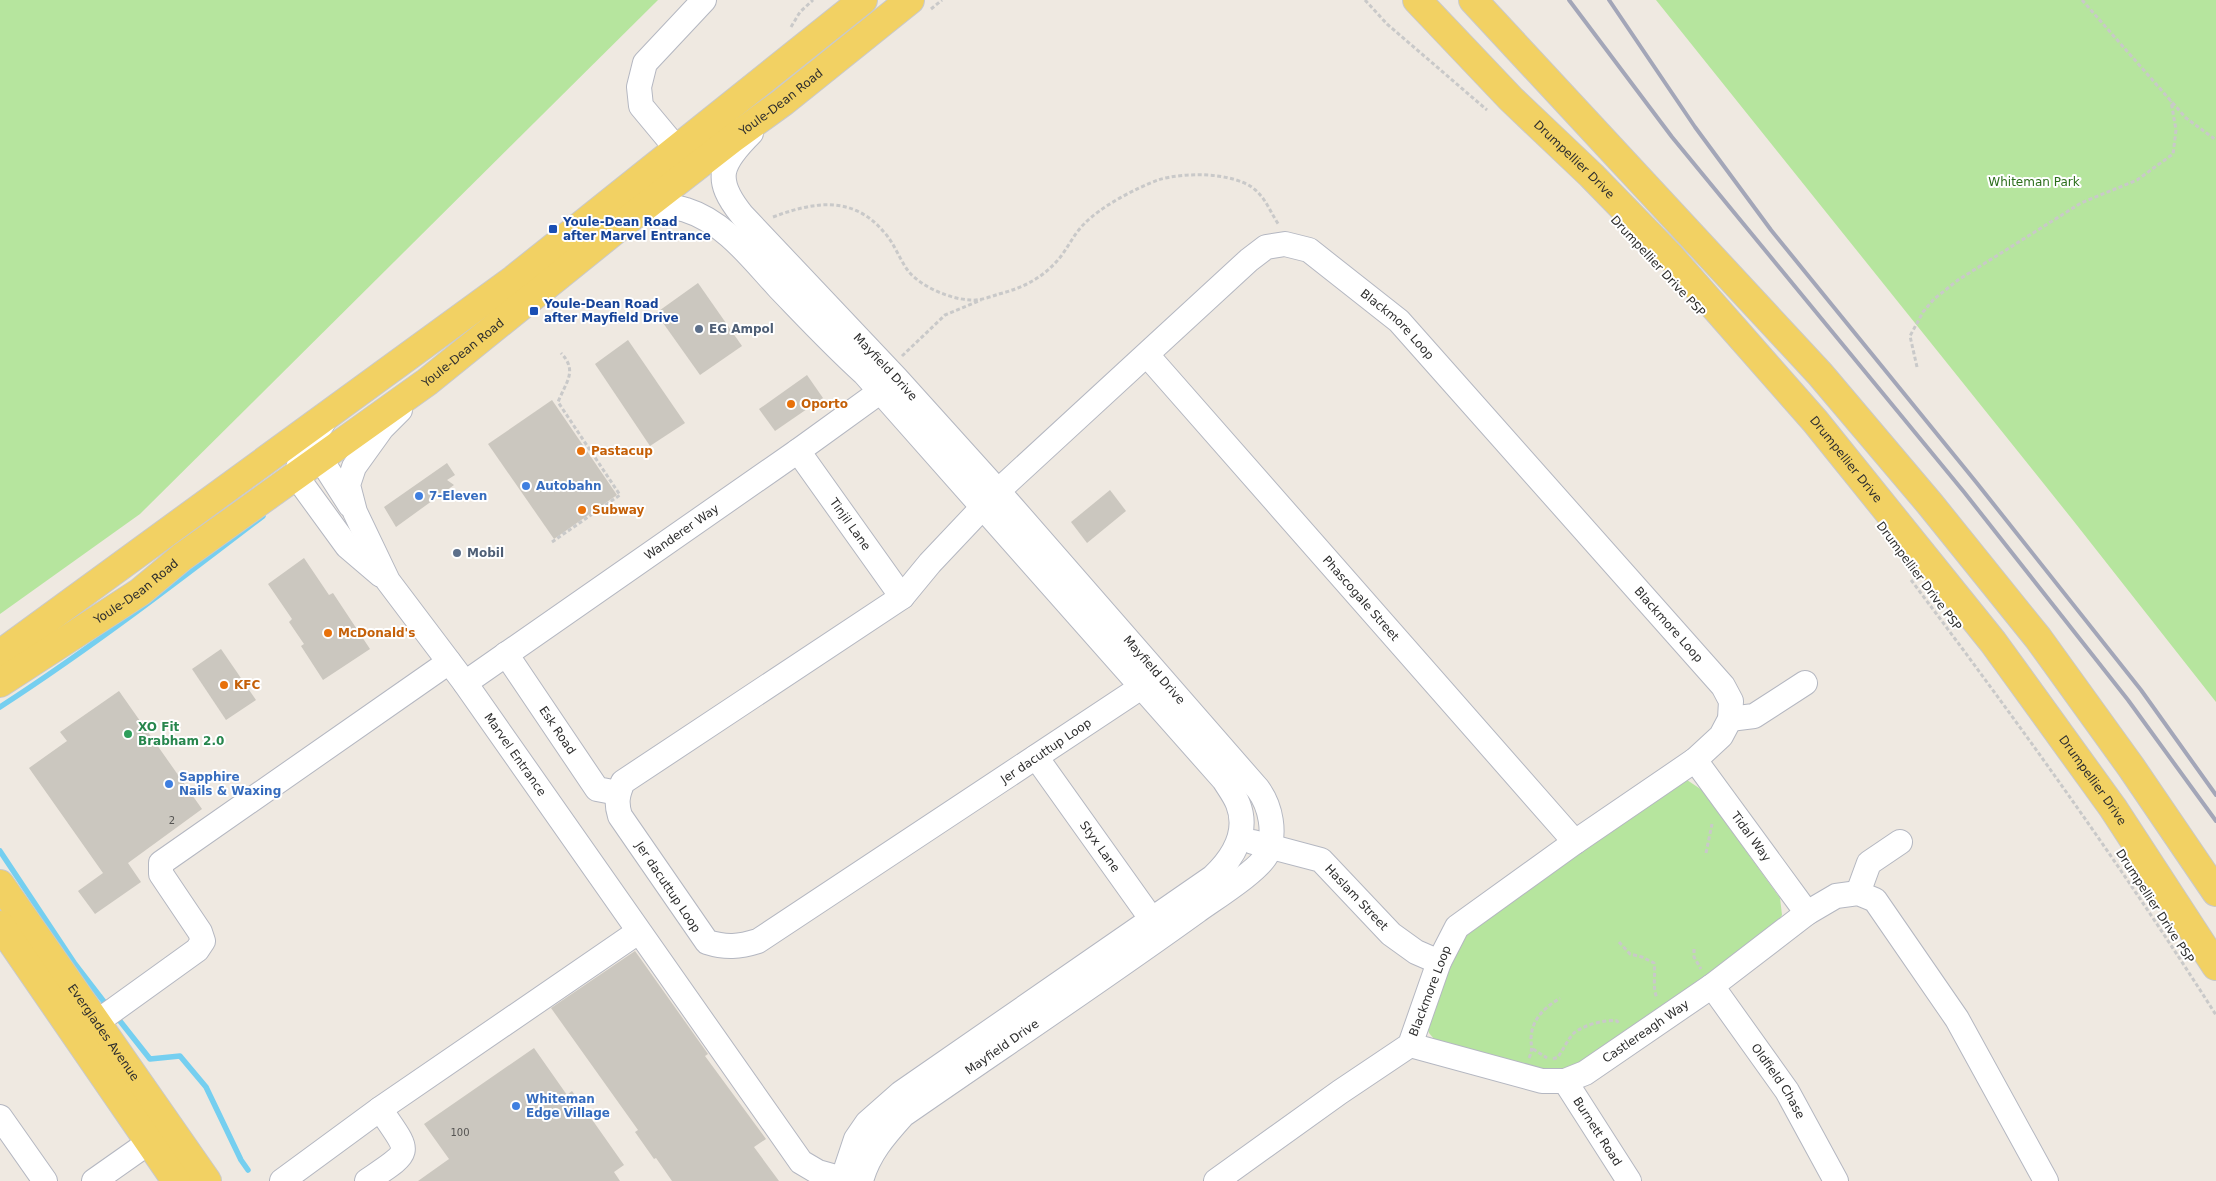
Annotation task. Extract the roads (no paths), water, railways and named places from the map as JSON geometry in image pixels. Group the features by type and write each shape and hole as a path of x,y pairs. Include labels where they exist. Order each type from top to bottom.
{"main road":[{"path":"0,654 514,279 863,0"},
{"name":"Youle-Dean Road","path":"0,683 133,597 306,462 427,382 640,210 782,102 910,0"},
{"name":"Drumpellier Drive","path":"1417,0 1512,99 1591,175 1669,255 1816,421 1993,642 2113,808 2216,966"},
{"path":"1473,0 1820,374 1930,504 2038,638 2131,767 2216,892"},
{"name":"Everglades Avenue","path":"0,884 107,1015 207,1181"},
{"name":"Everglades Avenue","path":"0,925 148,1143 176,1181"}],"street":[{"path":"704,0 645,63 639,87 641,106 676,148 687,152 697,152 732,139"},
{"name":"Mayfield Drive","path":"782,102 742,142 729,159 723,173 728,197 892,376 991,499 1150,681 1263,796 1271,823 1267,855 1246,875 1158,927 903,1115 886,1133 870,1156 849,1180"},
{"name":"Mayfield Drive","path":"640,210 665,207 686,210 713,223 892,376"},
{"name":"Blackmore Loop","path":"991,499 1249,260 1266,247 1285,244 1309,250 1400,321 1723,686 1730,701 1730,719 1721,736 1695,760 1575,842 1457,927 1439,962 1410,1045 1340,1092 1216,1181"},
{"name":"Phascogale Street","path":"1147,355 1575,842"},
{"name":"Wanderer Way","path":"465,683 798,451 892,376"},
{"name":"Marvel Entrance","path":"427,382 382,428 354,467 348,485 355,512 388,581 465,683 801,1162 818,1172 849,1180"},
{"path":"252,470 285,456 306,462 315,433 334,409"},
{"name":"Tinjil Lane","path":"798,451 902,597"},
{"name":"Marvel Entrance","path":"306,462 355,512"},
{"name":"Marvel Entrance","path":"306,462 346,546 388,581"},
{"path":"618,793 623,782 902,597 930,563 991,499"},
{"name":"Esk Road","path":"506,654 597,789 618,793"},
{"path":"107,1015 197,950 203,941 200,932 161,874 161,863 449,662"},
{"name":"Mayfield Drive","path":"1150,681 1224,780 1238,804 1242,822 1239,838 1232,856 1213,877 1158,927"},
{"name":"Jer dacuttup Loop","path":"618,793 616,804 620,816 698,932 707,942 723,947 741,947 758,942 1150,681"},
{"path":"1730,719 1754,716 1805,683"},
{"name":"Styx Lane","path":"1036,758 1158,927"},
{"name":"Tidal Way","path":"1695,760 1807,914"},
{"name":"Haslam Street","path":"1239,838 1321,860 1391,934 1416,952 1439,962"},
{"path":"1900,842 1869,864 1858,893 1875,900 1957,1019 2046,1181"},
{"name":"Castlereagh Way","path":"1410,1045 1542,1081 1566,1081 1585,1073 1707,979 1807,914 1836,896 1858,893"},
{"path":"295,1177 380,1109 638,932"},
{"name":"Oldfield Chase","path":"1707,979 1787,1092 1836,1181"},
{"name":"Burnett Road","path":"1566,1081 1630,1181"},
{"path":"367,1181 401,1158 404,1150 403,1143 380,1109"},
{"path":"0,1117 45,1181"},
{"path":"94,1181 148,1143"}],"waterway":[{"path":"0,707 101,638 263,516"},
{"path":"0,851 75,964 108,1007"},
{"path":"116,1016 150,1059 180,1056 206,1087 241,1160 248,1170"}],"railway":[{"path":"1569,0 1672,137 1964,492 2128,700 2216,821"},
{"path":"1609,0 1695,127 1771,230 1976,482 2141,690 2216,795"}],"place":[{"name":"Youle-Dean Road after Marvel Entrance","path":"553,229"},
{"name":"Youle-Dean Road after Mayfield Drive","path":"534,311"},
{"name":"EG Ampol","path":"699,329"},
{"name":"Oporto","path":"791,404"},
{"name":"Pastacup","path":"581,451"},
{"name":"Autobahn","path":"526,486"},
{"name":"7-Eleven","path":"419,496"},
{"name":"Subway","path":"582,510"},
{"name":"Mobil","path":"457,553"},
{"name":"McDonald's","path":"328,633"},
{"name":"KFC","path":"224,685"},
{"name":"XO Fit Brabham 2.0","path":"128,734"},
{"name":"Sapphire Nails & Waxing","path":"169,784"},
{"name":"Whiteman Edge Village","path":"516,1106"}],"park label":[{"name":"Whiteman Park","path":"2034,182"}]}
